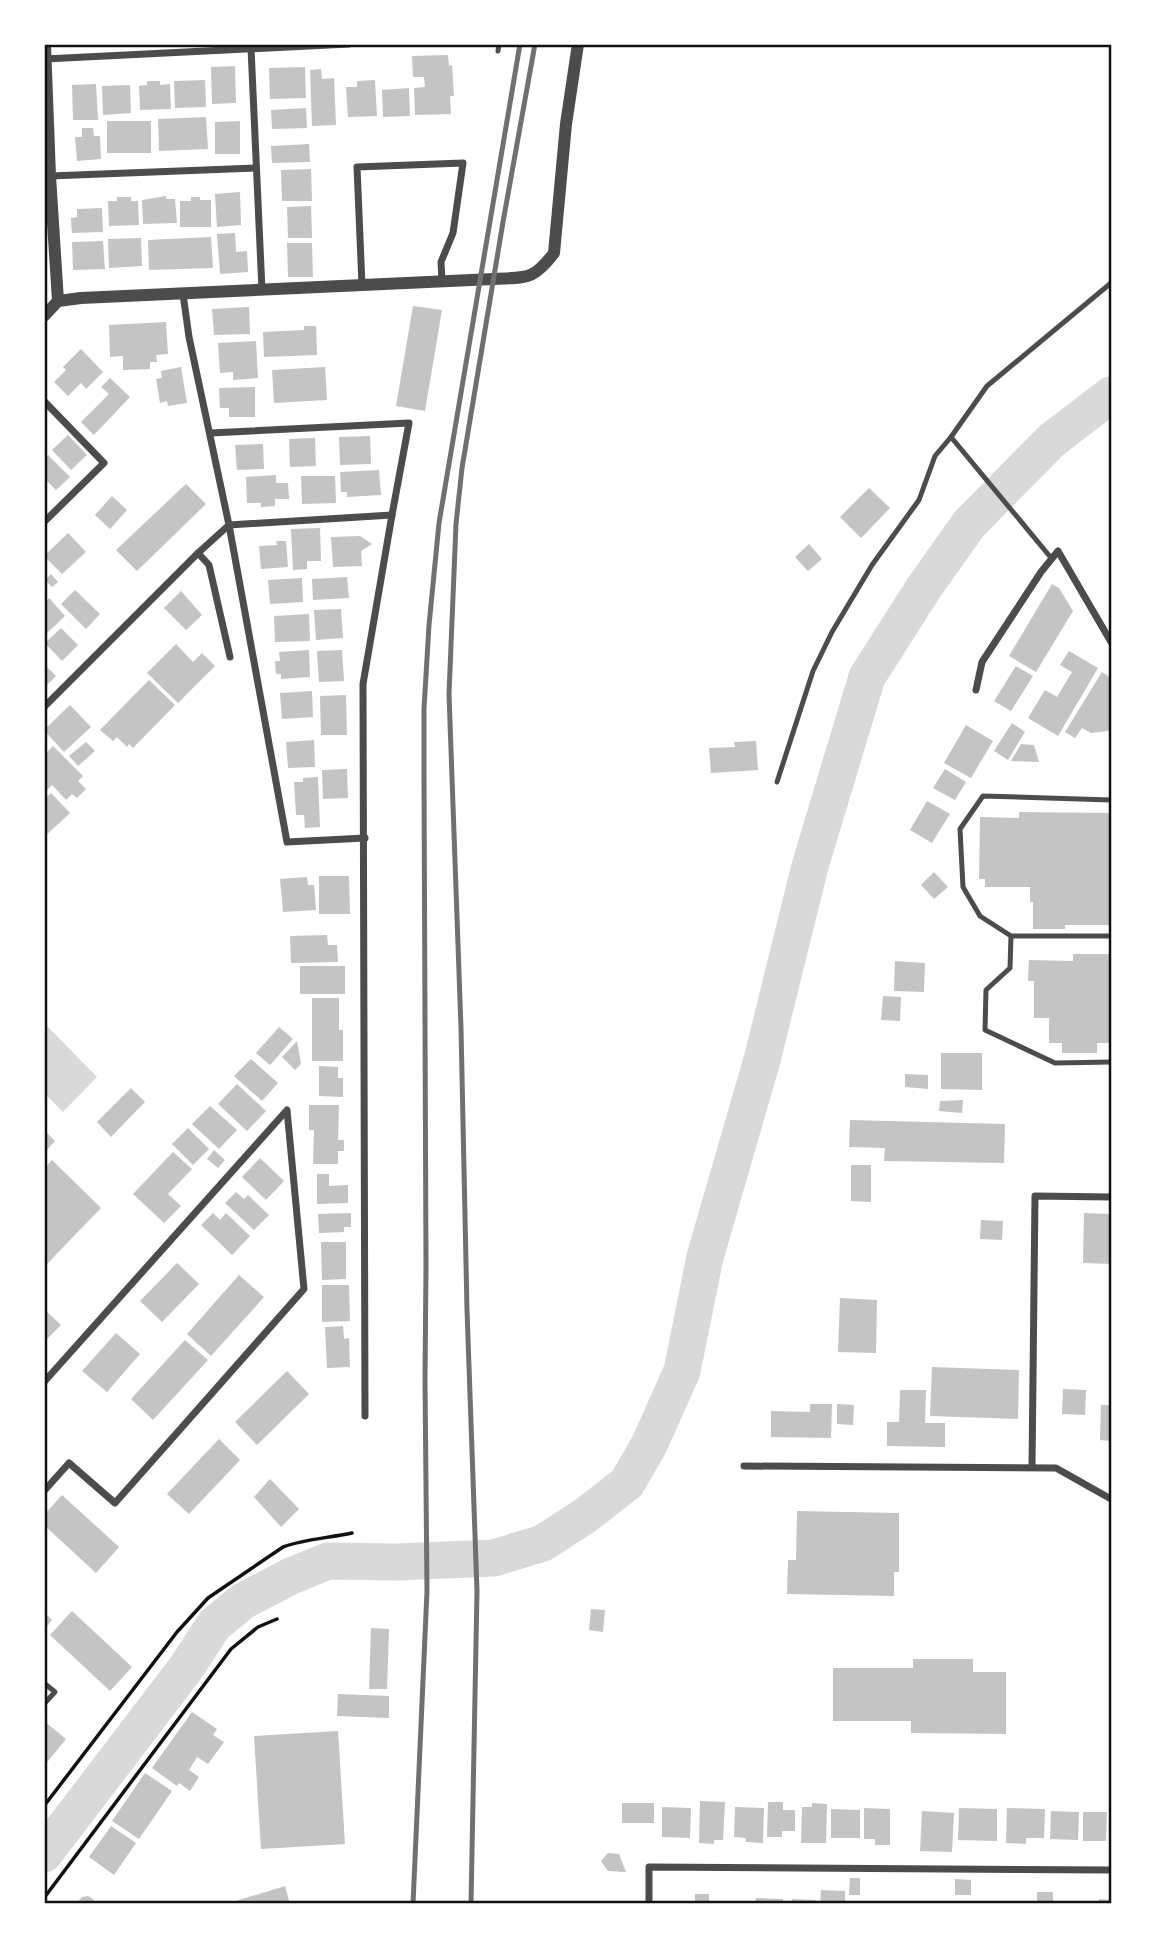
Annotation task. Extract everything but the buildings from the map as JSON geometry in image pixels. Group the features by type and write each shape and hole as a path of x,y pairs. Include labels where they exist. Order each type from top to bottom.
{"street":[{"path":"45,44 58,301"},
{"path":"45,59 349,44"},
{"path":"44,316 58,301 81,298 262,291 533,275 554,253 566,124 578,44"},
{"path":"251,48 262,291"},
{"path":"362,285 357,167 463,163 453,233 441,262 442,281"},
{"path":"50,176 256,168"},
{"path":"183,294 189,337 229,525 287,842 365,838"},
{"path":"44,401 104,463 44,522"},
{"path":"211,433 410,423 363,684 365,1416"},
{"path":"44,708 229,525 392,516"},
{"path":"976,690 982,662 1041,572 1058,551 1111,642"},
{"path":"198,553 209,565 230,657"},
{"path":"44,1382 287,1110 304,1289 115,1503 69,1463 44,1491"},
{"path":"1032,1467 1035,1196 1111,1197"},
{"path":"744,1466 1056,1468 1111,1499"},
{"path":"649,1904 649,1867 1111,1870"}],"lane":[{"path":"498,51 499,44"},
{"path":"777,782 813,671 832,632 872,565 919,500 935,456 987,386 1111,284"},
{"path":"951,437 1052,559"},
{"path":"1111,800 983,796 960,829 963,887 980,916 1011,936 1111,936"},
{"path":"1011,936 1010,968 986,990 985,1030 1055,1063 1111,1062"},
{"path":"44,1683 55,1692 44,1704"}],"path":[{"path":"44,1806 177,1632 208,1598 283,1547 352,1533"},
{"path":"44,1898 231,1650 258,1627 277,1619"}],"shaded area":[{"path":"45,1024 97,1077 63,1112 44,1093"}],"waterway":[{"path":"44,1854 186,1668 214,1625 243,1601 291,1576 328,1561 397,1562 494,1558 543,1543 586,1515 627,1483 649,1445 682,1371 705,1257 762,1060 810,866 867,677 923,589 969,524 1052,440 1111,395"}],"railway":[{"path":"413,1904 427,1591 424,709 439,523 520,44"},
{"path":"471,1904 477,1591 449,694 456,524 462,468 535,44"}]}
